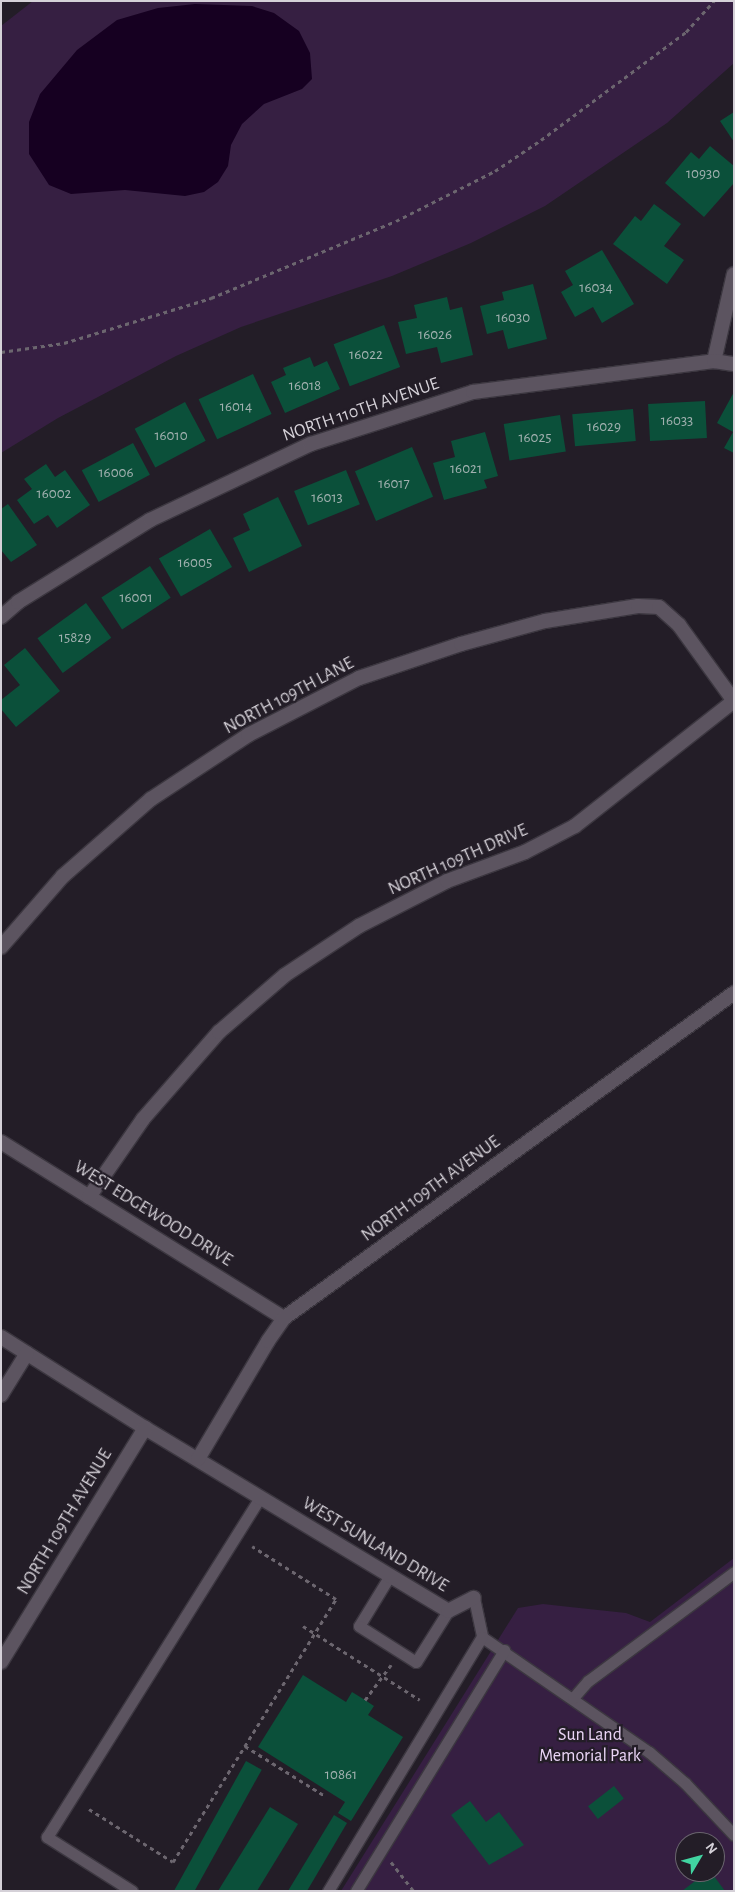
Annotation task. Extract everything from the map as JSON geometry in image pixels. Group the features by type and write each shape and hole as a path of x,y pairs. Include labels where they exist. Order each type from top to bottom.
{"street":[{"path":"714,361 734,274"},
{"name":"NORTH 110TH AVENUE","path":"1,617 18,602 150,520 311,444 473,392 714,361 734,364"},
{"name":"NORTH 109TH LANE","path":"1,946 63,876 151,799 248,735 359,678 461,644 545,621 638,606 659,607 679,624 734,701"},
{"name":"NORTH 109TH DRIVE","path":"90,1197 143,1119 220,1032 285,975 359,926 447,881 525,852 575,826 734,701"},
{"name":"NORTH 109TH AVENUE","path":"198,1459 268,1341 284,1318 734,992"},
{"name":"WEST EDGEWOOD DRIVE","path":"1,1142 284,1318"},
{"name":"WEST SUNLAND DRIVE","path":"1,1336 145,1428 448,1611 474,1598"},
{"path":"1,1395 27,1352"},
{"name":"NORTH 109TH AVENUE","path":"1,1662 145,1428"}],"lane":[{"path":"132,1891 47,1837 260,1497"},
{"path":"573,1698 588,1681 734,1572"},
{"path":"389,1577 359,1626 416,1662 448,1611"},
{"name":"WEST SUNLAND DRIVE","path":"474,1598 482,1637"},
{"path":"328,1891 482,1637 573,1698 678,1777 734,1835"},
{"path":"356,1891 504,1650"}],"path":[{"path":"1,352 64,343 211,298 256,281 413,212 495,170 542,140 686,32 714,1"},
{"path":"89,1809 173,1862 245,1746 336,1599 252,1546"},
{"path":"303,1626 420,1700"},
{"path":"365,1700 383,1678 399,1651"},
{"path":"245,1746 324,1796"},
{"path":"382,1849 414,1891"}],"green space":[{"path":"33,1 734,1 734,63 667,123 545,206 471,243 392,276 241,327 176,356 58,418 1,453 1,26"},
{"name":"Sun Land Memorial Park","path":"734,1558 734,1891 341,1891 518,1608 543,1604 626,1613 650,1622"}],"shaded area":[{"path":"195,4 252,6 274,13 299,31 310,53 312,79 302,89 264,104 242,124 231,145 228,166 218,182 204,192 185,196 125,190 71,194 49,185 29,154 29,122 40,94 77,50 117,20 158,8"}],"building":[{"path":"734,112 734,142 720,121"},
{"path":"710,146 734,166 734,183 704,217 665,183 691,152 699,159"},
{"path":"654,204 681,224 664,246 684,260 667,284 613,244 635,216 641,221"},
{"path":"602,250 634,304 602,323 593,307 575,317 561,292 573,285 565,271"},
{"path":"533,284 547,339 508,349 503,330 487,334 480,306 504,300 502,292"},
{"path":"447,297 450,310 462,307 473,355 441,363 437,347 406,354 398,322 417,318 414,305"},
{"path":"384,325 400,367 350,386 334,344"},
{"path":"310,357 314,367 327,361 340,389 285,413 271,382 286,375 283,368"},
{"path":"253,374 272,414 217,439 199,399"},
{"path":"734,392 734,453 724,448 733,432 717,423"},
{"path":"705,401 707,438 650,441 648,404"},
{"path":"185,402 206,441 155,468 135,429"},
{"path":"633,409 636,441 575,446 572,414"},
{"path":"560,415 566,452 509,460 504,424"},
{"path":"485,432 498,476 484,480 487,488 444,500 433,463 455,457 451,441"},
{"path":"133,443 150,475 99,502 82,470"},
{"path":"412,447 433,497 376,521 355,471"},
{"path":"46,464 55,477 65,470 90,505 57,528 48,515 34,524 17,500 32,489 24,479"},
{"path":"346,470 360,504 308,525 294,491"},
{"path":"278,497 302,546 249,572 233,538 250,530 243,514"},
{"path":"8,504 37,545 11,562 1,550 1,509"},
{"path":"210,529 232,567 181,597 159,558"},
{"path":"150,566 171,598 122,629 101,598"},
{"path":"86,603 111,638 63,673 37,638"},
{"path":"25,648 60,691 16,727 1,709 1,700 20,685 4,665"},
{"path":"303,1675 346,1702 352,1692 365,1700 374,1706 368,1715 403,1737 351,1821 338,1813 345,1802 258,1747"},
{"path":"246,1761 262,1770 195,1891 174,1891"},
{"path":"614,1786 624,1799 598,1819 588,1806"},
{"path":"470,1801 486,1822 499,1812 524,1845 489,1865 451,1815"},
{"path":"270,1807 298,1824 257,1891 218,1891"},
{"path":"334,1815 347,1823 307,1891 288,1891"},
{"path":"694,1882 718,1882 725,1891 682,1891"}]}
